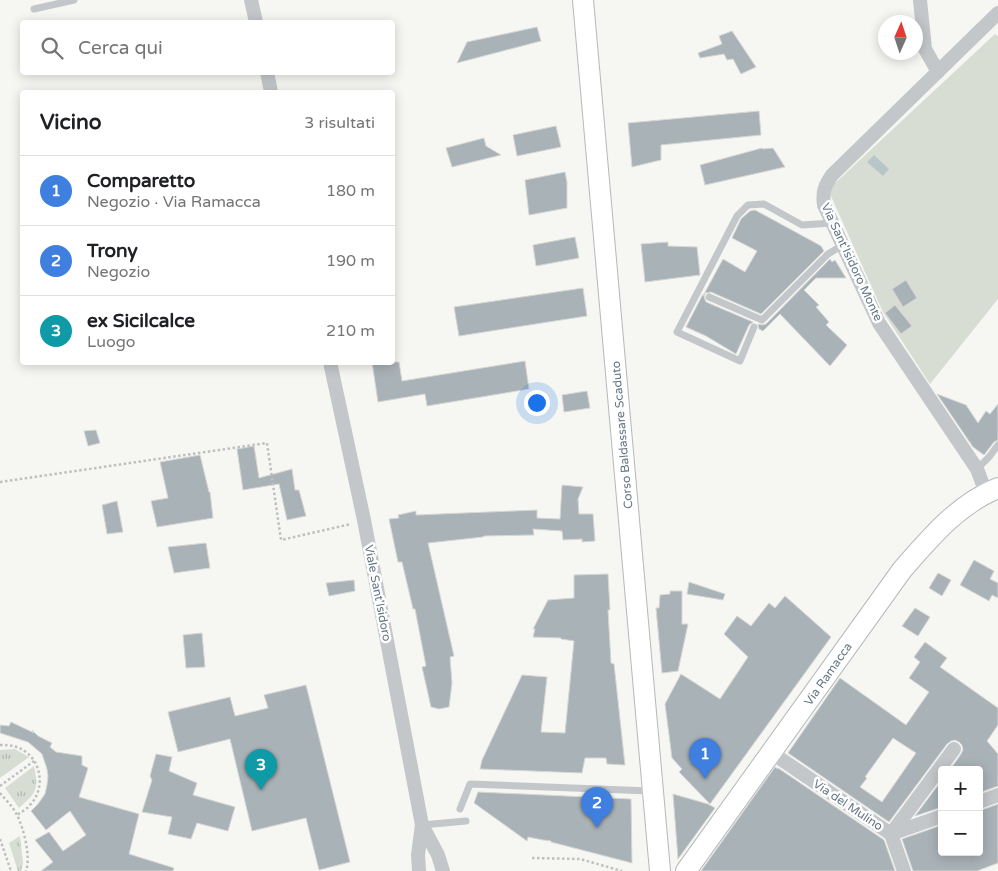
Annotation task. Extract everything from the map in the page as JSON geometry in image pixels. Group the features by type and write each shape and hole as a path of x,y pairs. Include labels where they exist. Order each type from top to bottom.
{"street":[{"path":"251,0 256,20"},
{"name":"Corso Baldassare Scaduto","path":"583,0 660,871"},
{"path":"920,0 925,49 938,72"},
{"name":"Via Sant'Isidoro Monte","path":"992,490 879,323 832,223 822,196 829,179 998,13"},
{"path":"268,75 271,90"},
{"name":"Viale Sant'Isidoro","path":"331,365 364,520 422,825 438,856 443,871"},
{"name":"Via Ramacca","path":"686,871 902,570 958,512 992,490"},
{"path":"891,834 954,749"},
{"name":"Via del Mulino","path":"772,753 891,834 904,871"},
{"path":"983,801 998,795"},
{"path":"891,834 938,817"},
{"name":"Viale Sant'Isidoro","path":"419,871 418,855 422,825"}],"lane":[{"path":"34,9 74,0"},
{"path":"752,329 740,361 677,332 737,216 748,205 764,204 802,225 832,223"},
{"path":"709,297 762,320 828,254 843,246"},
{"path":"977,469 990,457 998,445"},
{"path":"460,808 470,784 653,791"},
{"path":"422,825 466,821"}],"path":[{"path":"0,482 267,442 281,540 364,520"},
{"path":"0,744 14,746 27,753 37,765 40,779 38,794 30,806 17,815"},
{"path":"0,786 34,761"},
{"path":"0,792 17,815 26,842 28,864 26,871"},
{"path":"0,840 11,871"},
{"path":"532,858 580,859 622,871"}],"green space":[{"path":"995,34 998,36 998,299 930,384 883,312 830,194 833,185"},
{"path":"15,749 29,757 0,778 0,750"},
{"path":"34,766 35,790 19,808 5,788"},
{"path":"20,836 23,863 21,871 18,871 9,843"}],"shaded area":[{"path":"874,155 889,169 883,176 867,162"}],"building":[{"path":"537,27 541,41 457,63 467,42"},
{"path":"732,31 756,67 741,74 733,59 727,60 724,54 700,58 698,53 722,44 719,36"},
{"path":"759,111 761,135 661,145 661,160 632,167 628,123"},
{"path":"556,126 561,147 517,156 513,135"},
{"path":"484,138 486,146 501,155 452,167 446,148"},
{"path":"762,148 773,148 785,167 705,185 700,165"},
{"path":"565,172 567,208 529,215 525,180"},
{"path":"755,210 821,246 824,251 761,314 711,292 705,293 706,302 753,322 749,325 736,354 706,336 686,327 723,259 745,272 757,251 732,238 741,219 750,211"},
{"path":"575,237 579,258 536,266 533,245"},
{"path":"668,242 668,246 697,247 700,275 645,282 641,244"},
{"path":"830,259 832,262 835,260 846,278 816,278 804,290 819,305 816,307 829,322 826,325 847,345 830,366 780,314 763,331 759,329 758,324 766,324"},
{"path":"906,280 917,298 903,307 892,289"},
{"path":"583,288 587,316 459,336 454,307"},
{"path":"895,305 912,326 901,334 885,313"},
{"path":"525,361 529,389 427,406 425,394 378,402 372,365 395,365 395,362 399,362 402,381"},
{"path":"587,391 590,408 564,412 562,395"},
{"path":"937,394 966,405 978,423 986,411 990,414 998,404 998,440 994,442 984,455 973,447"},
{"path":"96,430 100,443 88,446 84,431"},
{"path":"254,446 259,478 292,469 295,490 299,490 306,516 287,520 279,484 243,490 237,449"},
{"path":"200,455 210,492 213,518 157,527 151,501 168,498 160,462"},
{"path":"562,485 583,487 578,499 579,514 593,514 595,541 582,542 582,539 563,540 562,531 533,529 534,535 484,536 428,543 454,656 450,657 452,683 449,707 439,709 431,707 422,667 426,666 415,609 413,609 402,562 398,562 389,519 399,518 398,515 416,511 416,515 537,510 537,518 560,519"},
{"path":"117,501 123,532 107,534 102,505"},
{"path":"206,543 210,568 174,573 168,547"},
{"path":"974,560 994,571 990,579 998,583 998,598 992,595 989,601 960,585"},
{"path":"938,573 951,580 942,596 929,588"},
{"path":"608,574 611,663 614,664 625,765 607,764 606,758 585,758 582,773 480,769 482,760 522,675 547,677 541,732 565,733 574,641 561,638 533,637 535,629 533,629 548,600 574,598 574,575"},
{"path":"354,580 355,591 329,596 326,583"},
{"path":"689,582 725,594 723,600 687,594"},
{"path":"670,591 682,591 682,624 688,624 678,671 662,673 656,608 659,608 660,595 670,594"},
{"path":"785,596 831,637 710,804 679,772 682,769 672,758 665,704 681,674 720,699 748,657 724,634 737,616 751,626 769,603 775,608"},
{"path":"915,608 930,617 918,636 902,626"},
{"path":"202,633 205,667 186,668 183,635"},
{"path":"925,642 947,658 940,667 998,708 998,725 987,741 998,754 998,786 983,792 983,766 953,766 963,750 959,742 951,741 889,822 788,753 840,678 906,725 929,692 909,678 920,662 914,657","holes":["893,738 916,753 882,802 860,787"]},
{"path":"306,685 350,862 319,870 306,818 252,831 230,739 178,752 168,712 230,697 235,716 268,708 264,695"},
{"path":"11,722 34,733 32,730 38,736 52,743 50,747 56,752 82,756 82,765 88,768 79,797 139,814 129,854 174,868 173,871 41,871 53,862 35,840 49,832 63,851 86,835 70,811 46,830 31,811 45,794 48,776 47,769 42,754 28,742 0,733 0,725 9,726"},
{"path":"156,754 172,757 169,771 197,783 193,795 235,807 228,831 197,823 191,839 168,834 172,817 142,812 152,780 150,776"},
{"path":"775,767 884,840 895,871 701,871"},
{"path":"938,785 938,808 915,816"},
{"path":"478,792 631,799 632,863 551,841 528,837 527,841 474,803"},
{"path":"673,794 708,804 715,808 678,859"},
{"path":"998,804 998,863 977,871 913,871 902,839 938,826 938,856 983,856 983,810"}],"place":[{"name":"Comparetto","path":"705,779"},
{"name":"ex Sicilcalce","path":"261,790"},
{"name":"Trony","path":"597,828"}]}
